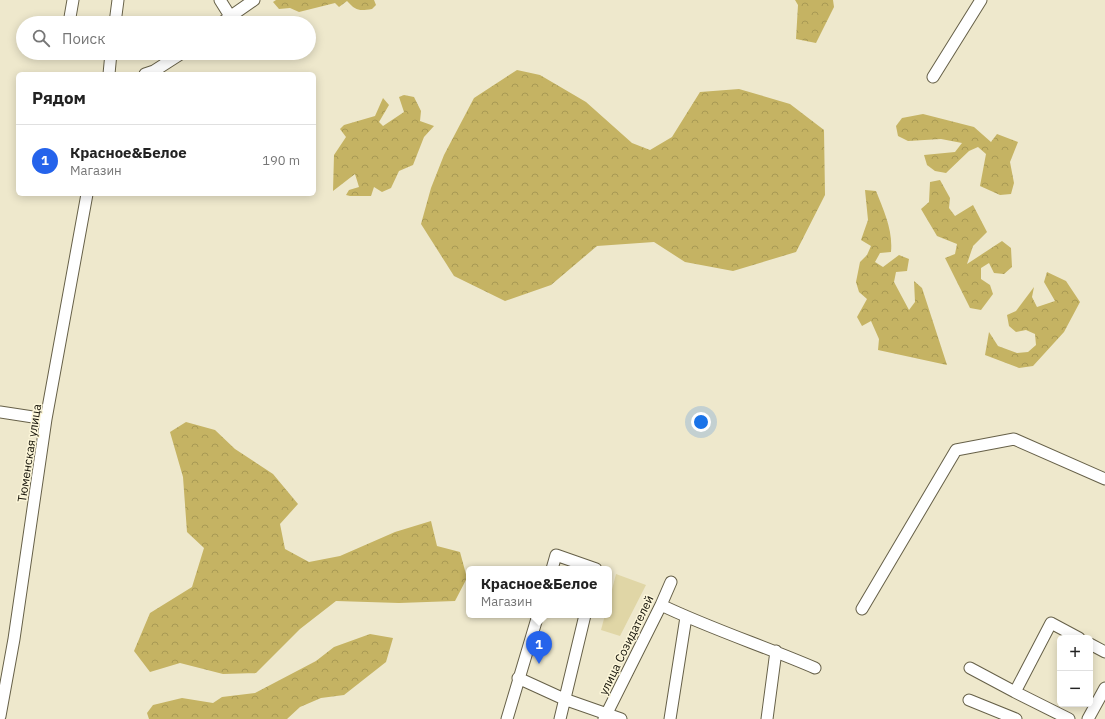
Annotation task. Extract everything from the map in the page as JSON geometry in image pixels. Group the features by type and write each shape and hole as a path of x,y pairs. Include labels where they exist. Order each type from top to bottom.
{"street":[{"path":"70,16 73,0"},
{"path":"116,16 118,0"},
{"path":"220,0 230,16 254,0"},
{"path":"933,77 981,0"},
{"path":"109,72 110,60"},
{"path":"150,72 170,60"},
{"name":"Тюменская улица","path":"0,716 14,639 46,419 87,196"},
{"path":"0,412 46,419"},
{"path":"862,609 956,450 1014,439 1105,479"},
{"path":"553,566 556,555 587,566"},
{"name":"улица Созидателей","path":"605,716 661,605 670,582"},
{"path":"661,605 686,617 776,651 815,668"},
{"path":"670,719 686,617"},
{"path":"507,719 537,618"},
{"path":"560,719 585,618"},
{"path":"1015,692 1051,623 1073,635"},
{"path":"1093,646 1105,652"},
{"path":"767,719 776,651"},
{"path":"970,668 1069,719"},
{"path":"518,678 605,716 622,719"},
{"path":"1088,719 1105,688"},
{"path":"969,700 1016,719"}],"green space":[{"path":"276,0 374,0 376,5 372,9 361,10 353,7 347,1 339,7 335,3 299,12 290,8 279,9 273,2"},
{"path":"795,0 833,0 834,7 816,43 796,39 798,5"},
{"path":"517,70 540,75 586,102 632,143 650,150 672,137 700,92 739,89 790,104 824,130 825,195 796,252 733,271 685,262 654,242 597,246 551,285 505,301 454,276 421,224 431,188 444,155 474,98"},
{"path":"404,95 414,97 421,111 420,121 434,126 424,137 413,165 399,171 391,188 382,192 374,187 371,196 346,195 349,190 359,187 355,174 333,191 334,155 346,137 340,129 344,125 375,116 383,98 389,105 379,122 383,126 404,112 399,97"},
{"path":"923,114 974,127 991,142 997,134 1018,142 1010,162 1014,183 1011,194 1000,195 980,186 986,154 978,147 969,151 946,173 935,171 927,165 924,155 955,152 962,143 941,139 908,141 898,136 896,126 902,118"},
{"path":"940,180 950,198 949,208 955,216 973,205 987,232 973,246 967,264 1002,241 1011,248 1012,267 1004,274 994,273 989,263 981,268 981,279 990,285 993,294 981,310 970,308 945,258 955,254 957,244 937,236 921,209 929,202 930,182"},
{"path":"865,190 876,191 891,236 891,252 880,253 875,262 883,267 899,255 909,259 907,271 896,272 894,282 909,310 915,302 914,281 922,288 947,365 878,350 879,339 871,321 862,326 857,317 867,299 859,292 856,282 860,262 867,255 871,246 861,240 868,220"},
{"path":"1047,272 1066,281 1080,302 1064,332 1033,366 1019,368 985,355 989,332 998,346 1017,353 1028,352 1036,345 1035,334 1026,330 1016,332 1009,326 1007,315 1016,311 1034,287 1032,297 1037,307 1055,301 1044,282"},
{"path":"186,422 215,430 235,449 273,474 298,504 280,524 285,549 309,562 340,556 395,532 431,521 437,546 460,552 466,580 455,601 399,603 336,601 300,629 256,673 223,674 180,663 150,672 134,651 150,613 192,587 204,548 187,532 183,477 170,432"},
{"path":"370,634 393,638 386,662 344,695 321,698 300,707 287,719 149,719 147,713 153,705 182,698 213,703 222,697 255,693 316,661 334,647"}],"shaded area":[{"path":"616,574 646,585 620,636 601,630 604,618 612,618 612,589"}],"place":[{"name":"Красное&Белое","path":"539,664"}]}
